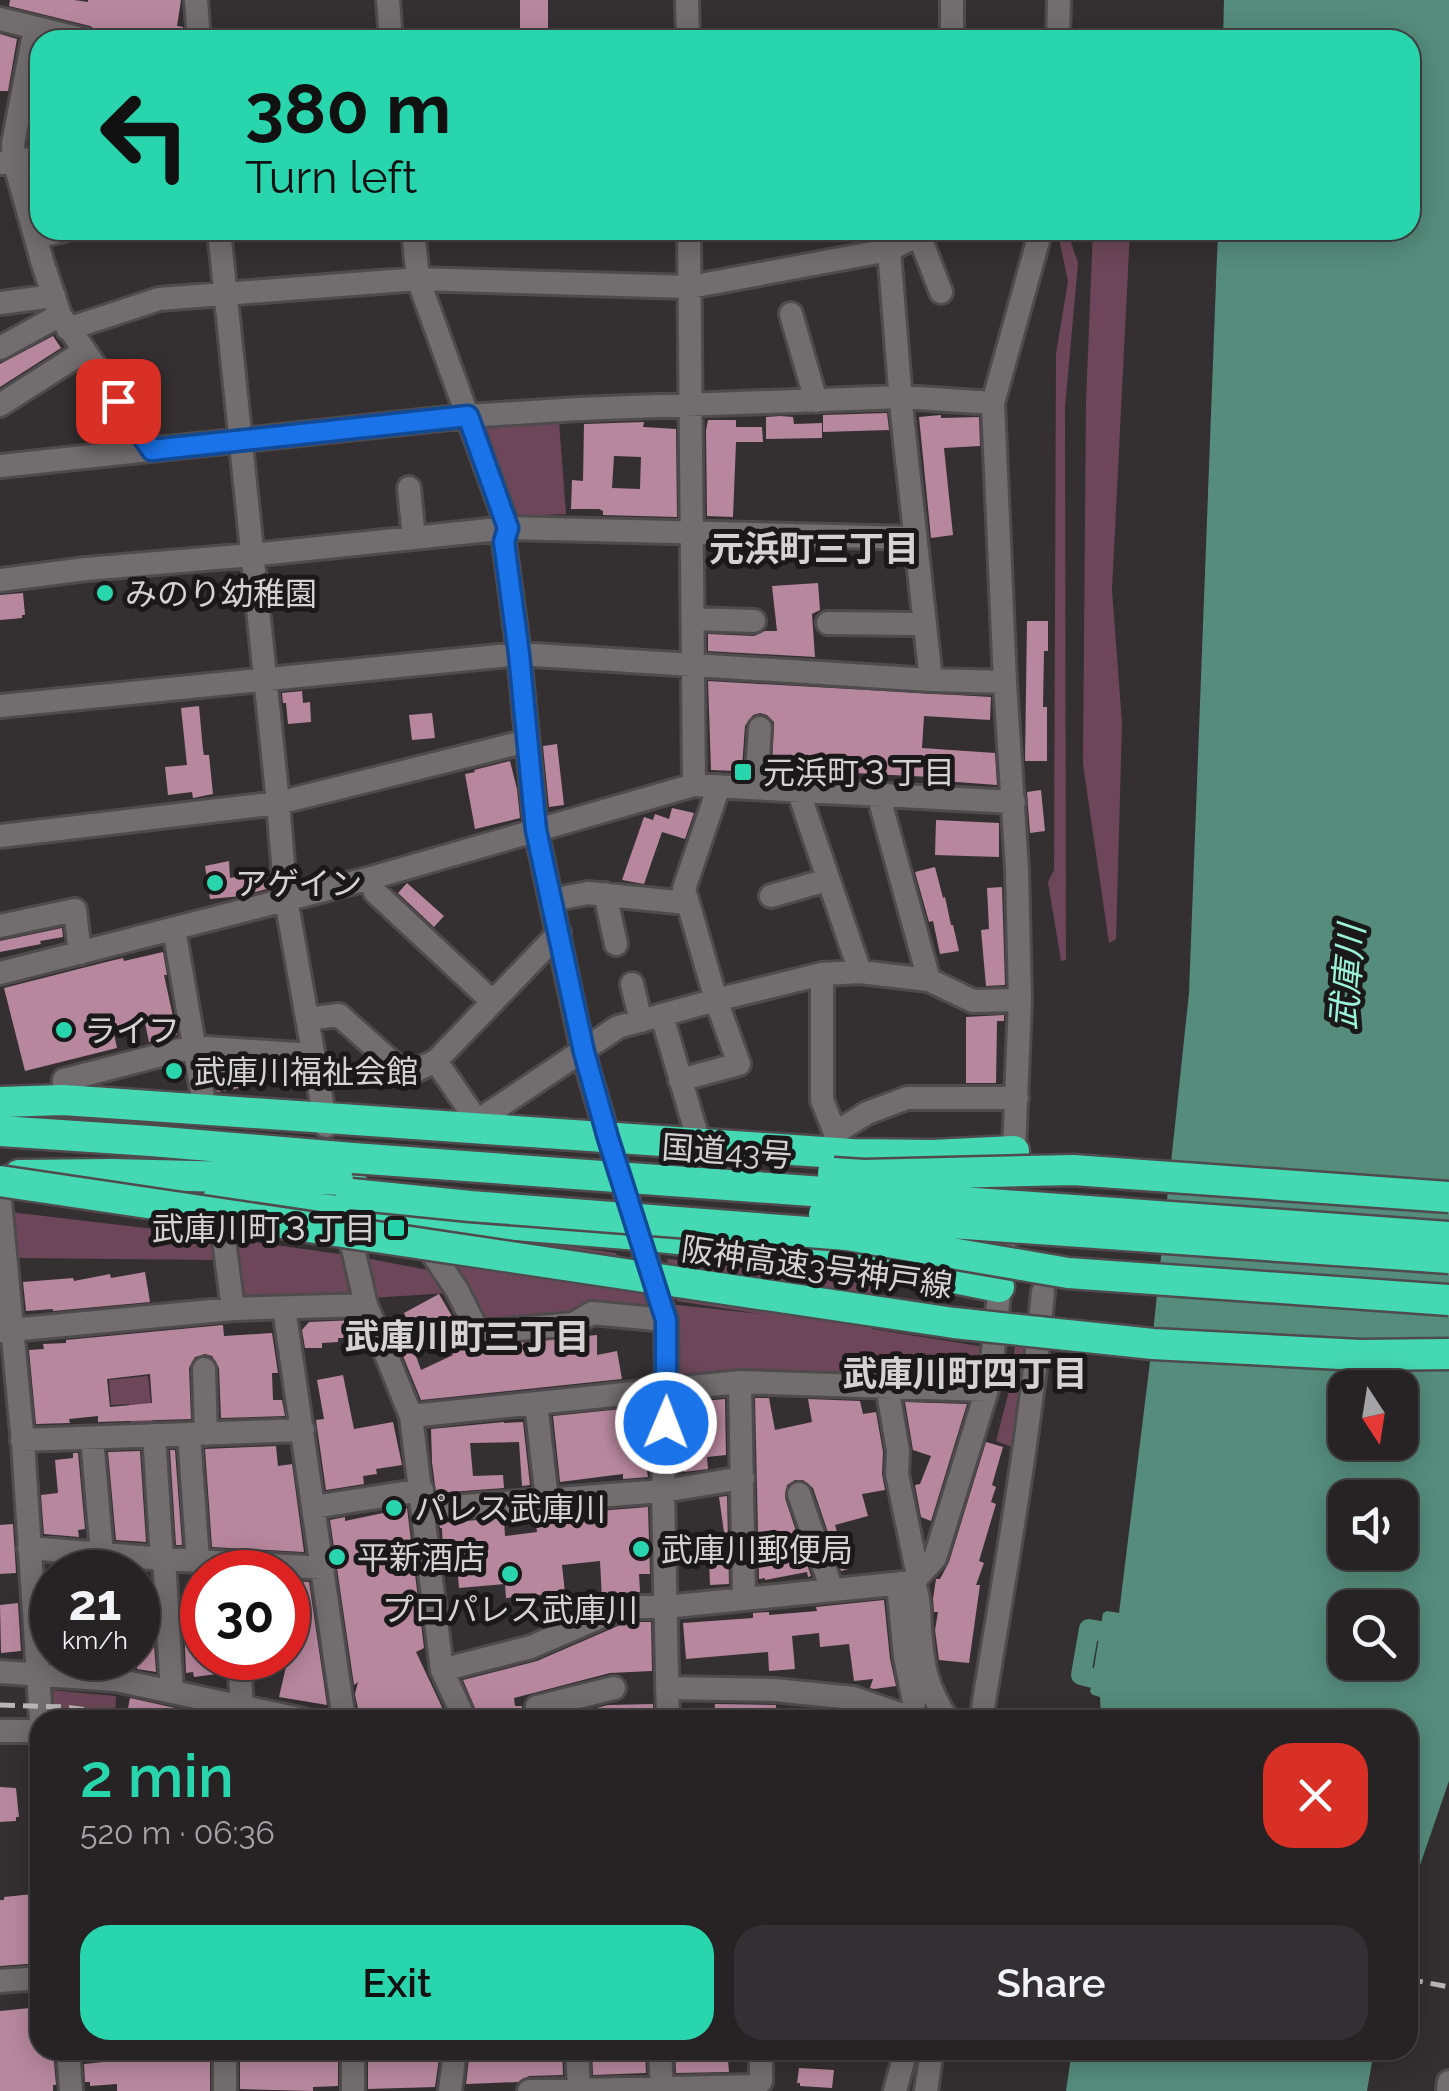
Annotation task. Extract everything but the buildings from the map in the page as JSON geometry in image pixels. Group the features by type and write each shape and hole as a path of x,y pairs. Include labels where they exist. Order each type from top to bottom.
{"highway":[{"path":"0,1102 63,1100 324,1122 478,1127 608,1138 834,1143 978,1153 1014,1151"},
{"name":"国道43号","path":"0,1131 225,1175"},
{"path":"350,1182 474,1149 864,1175 1073,1170 1449,1198"},
{"path":"225,1175 350,1182 470,1206 848,1235 1068,1273 1449,1300"},
{"name":"国道43号","path":"0,1181 225,1175 1449,1237"},
{"name":"阪神高速3号神戸線","path":"0,1181 954,1324 1152,1344 1449,1356"},
{"path":"350,1182 407,1216 843,1256 999,1287"},
{"name":"国道43号","path":"350,1182 1449,1258"},
{"name":"阪神高速3号神戸線","path":"0,1199 214,1214 958,1328 1152,1347 1358,1358 1449,1356"}],"street":[{"path":"196,0 199,30"},
{"path":"388,0 390,30"},
{"path":"688,0 688,30"},
{"path":"952,0 952,30"},
{"path":"1058,30 1059,0"},
{"path":"0,20 43,30"},
{"path":"30,54 7,162 30,221"},
{"path":"37,240 61,314 152,450"},
{"path":"220,240 286,900 324,1122"},
{"path":"413,240 418,279 508,528 504,542 536,830 584,1052 666,1320 663,1491 667,1710"},
{"path":"690,240 694,784"},
{"path":"0,303 61,314 159,299 418,279 690,288 890,250 908,240"},
{"path":"925,240 941,292"},
{"path":"442,1670 531,1647 624,1607 665,1608 910,1581 935,1558 987,1390 1014,1151 1020,1000 993,403 1038,240"},
{"path":"890,250 914,538 931,680"},
{"path":"0,348 61,314"},
{"path":"791,314 816,400"},
{"path":"0,405 83,352"},
{"path":"0,466 468,416 578,408 902,397 993,403"},
{"path":"408,488 414,538"},
{"path":"0,580 508,528 914,538"},
{"path":"693,619 754,621"},
{"path":"828,623 924,622"},
{"path":"0,706 519,654 1005,682"},
{"path":"756,788 760,728"},
{"path":"0,836 278,803 527,741"},
{"path":"0,973 371,878 694,784 1014,802"},
{"path":"680,1080 739,1064 684,890 719,786"},
{"path":"798,790 860,972"},
{"path":"878,794 929,980"},
{"path":"371,878 375,892 494,1002"},
{"path":"771,896 828,880"},
{"path":"552,900 588,893 687,903"},
{"path":"605,894 616,944"},
{"path":"0,926 75,910 80,953"},
{"path":"174,929 204,1109"},
{"path":"307,1019 339,1015 406,1075 436,1061 558,933"},
{"path":"478,1127 485,1116 618,1027 822,974 860,972 929,980 973,1001 1020,1000"},
{"path":"822,974 822,1100 834,1143 867,1113 907,1098 1016,1098"},
{"path":"632,984 680,1080 696,1132 695,1142"},
{"path":"63,1100 64,1080 192,1047 313,1055"},
{"path":"436,1061 478,1127"},
{"path":"963,1280 978,1153"},
{"path":"225,1175 233,1309"},
{"path":"350,1182 366,1305 411,1416 442,1670 460,1710"},
{"path":"0,1199 15,1443 30,1564"},
{"path":"407,1216 457,1290 476,1328 487,1332 573,1324 592,1313 666,1320"},
{"path":"983,1710 1034,1387 1043,1292"},
{"path":"6,1330 233,1309 366,1305"},
{"path":"284,1308 343,1710"},
{"path":"198,1550 198,1434 204,1370"},
{"path":"411,1416 740,1382 987,1390"},
{"path":"740,1382 744,1599"},
{"path":"887,1386 898,1451 897,1474 910,1581 905,1657 913,1710"},
{"path":"536,1403 547,1500"},
{"path":"15,1443 303,1430"},
{"path":"154,1436 172,1692"},
{"path":"92,1438 102,1550"},
{"path":"314,1507 423,1500 547,1500 663,1491 743,1478"},
{"path":"800,1494 832,1590"},
{"path":"29,1548 53,1550"},
{"path":"160,1559 180,1560"},
{"path":"310,1568 323,1568"},
{"path":"910,1581 918,1594 928,1687 942,1710"},
{"path":"0,1672 30,1673"},
{"path":"37,1680 39,1710"},
{"path":"116,1680 231,1710"},
{"path":"240,1680 241,1710"},
{"path":"536,1710 537,1706 614,1688"},
{"path":"666,1688 774,1690 853,1698 886,1710"},
{"path":"0,1731 30,1731"},
{"path":"0,1981 30,1979"},
{"path":"69,2060 71,2091"},
{"path":"225,2091 226,2060"},
{"path":"352,2060 353,2091"},
{"path":"450,2091 454,2060"},
{"path":"578,2060 579,2090"},
{"path":"660,2060 662,2090"},
{"path":"529,2091 756,2086 760,2081 761,2060"},
{"path":"895,2091 903,2060"},
{"path":"926,2091 931,2060"},
{"path":"1448,2091 1449,2082"}],"shaded area":[{"path":"1059,240 1070,240 1078,263 1065,408 1066,960 1061,961 1048,882 1054,870 1056,354 1068,281"},
{"path":"1093,240 1130,240 1112,590 1122,723 1116,939 1109,943 1083,764 1086,401"},
{"path":"559,421 566,514 515,516 484,426"},
{"path":"10,1212 213,1236 218,1260 18,1258"},
{"path":"479,1234 616,1253 629,1290 653,1294 655,1311 479,1324 450,1264 475,1268"},
{"path":"233,1239 346,1255 353,1294 240,1295"},
{"path":"365,1258 428,1270 448,1293 370,1298"},
{"path":"667,1259 877,1279 872,1329 985,1347 979,1384 675,1384 668,1304 761,1314 677,1301"},
{"path":"1018,1318 1031,1319 1012,1447 996,1441 1011,1383"},
{"path":"148,1376 153,1426 131,1428 129,1404 111,1405 109,1380"},
{"path":"50,1690 116,1696 115,1710 51,1710"}],"water":[{"name":"武庫川","path":"1224,0 1449,0 1449,1781 1418,1871 1418,1710 1101,1710 1100,1697 1090,1692 1103,1613 1119,1613 1189,993 1218,240 1420,240 1420,30 1223,30"},
{"path":"1071,2060 1372,2060 1367,2091 1066,2091"}],"waterway":[{"path":"1093,1678 1081,1675 1089,1629 1100,1631"}],"railway":[{"path":"0,1705 89,1710"},
{"path":"1418,1981 1449,1987"}],"place":[{"name":"みのり幼稚園","path":"105,593"},
{"name":"元浜町３丁目","path":"743,772"},
{"name":"アゲイン","path":"215,883"},
{"name":"ライフ","path":"64,1030"},
{"name":"武庫川福祉会館","path":"174,1071"},
{"name":"武庫川町３丁目","path":"396,1228"},
{"name":"パレス武庫川","path":"394,1508"},
{"name":"武庫川郵便局","path":"641,1549"},
{"name":"平新酒店","path":"337,1557"},
{"name":"プロパレス武庫川","path":"510,1574"}],"district":[{"name":"元浜町三丁目","path":"814,548"},
{"name":"武庫川町三丁目","path":"467,1336"},
{"name":"武庫川町四丁目","path":"965,1373"}],"route":[{"path":"118,401 152,450 468,416 508,528 504,542 536,830 584,1052 666,1320 666,1423"}]}
